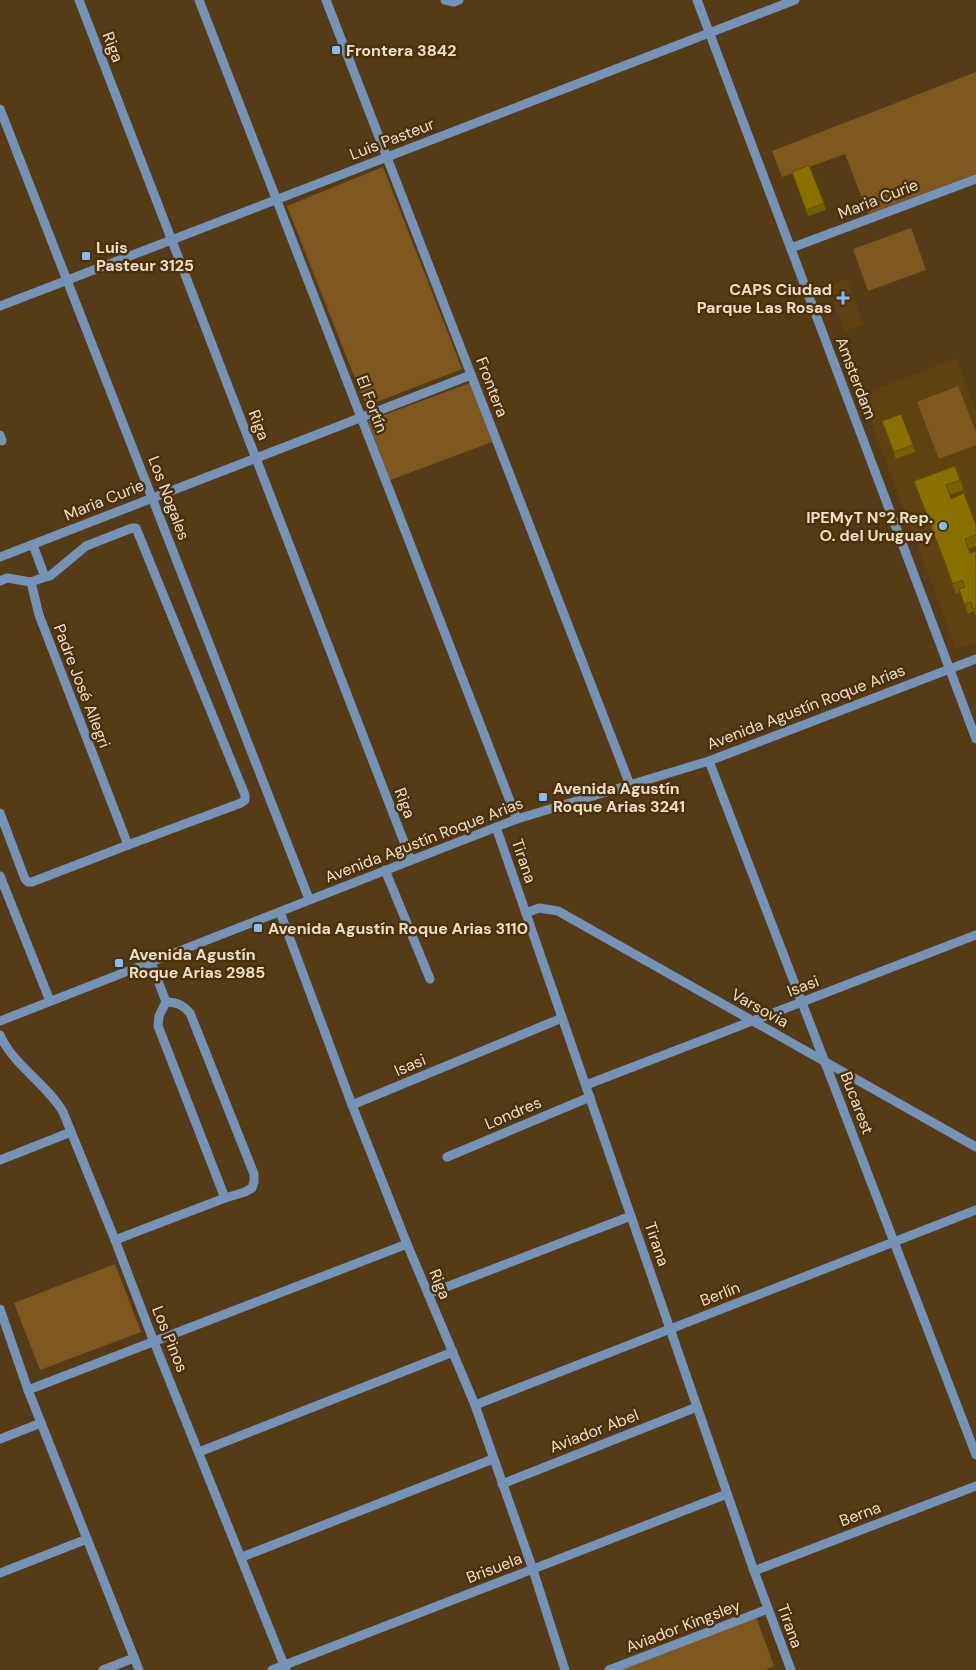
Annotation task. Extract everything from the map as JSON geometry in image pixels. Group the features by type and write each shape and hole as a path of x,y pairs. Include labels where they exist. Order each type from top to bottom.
{"street":[{"name":"Riga","path":"79,0 411,860"},
{"name":"El Fortín","path":"199,0 517,819"},
{"name":"Frontera","path":"326,0 630,784"},
{"path":"445,0 454,2 459,0"},
{"name":"Amsterdam","path":"698,0 976,738"},
{"name":"Luis Pasteur","path":"0,306 795,0"},
{"name":"Los Nogales","path":"0,109 309,899"},
{"name":"Maria Curie","path":"791,248 976,179"},
{"name":"Maria Curie","path":"0,557 471,375"},
{"path":"0,581 7,578 32,582 50,576 86,546 136,528 245,795 245,800 241,804 32,882 28,882 25,879 0,813"},
{"path":"33,545 45,577"},
{"name":"Padre José Allegri","path":"32,582 39,615 128,845"},
{"name":"Avenida Agustín Roque Arias","path":"0,1021 517,819 709,761 976,659"},
{"name":"Bucarest","path":"709,761 976,1455"},
{"name":"Tirana","path":"496,827 788,1669"},
{"path":"385,870 430,979"},
{"path":"0,876 50,1001"},
{"name":"Varsovia","path":"526,913 539,908 558,911 976,1147"},
{"name":"Riga","path":"280,912 352,1105 407,1244 475,1405 533,1570 565,1670"},
{"name":"Isasi","path":"586,1085 976,935"},
{"path":"151,962 166,1002 159,1016 158,1026 225,1198"},
{"path":"116,1240 245,1192 252,1188 254,1182 254,1174 190,1012 184,1005 166,1002"},
{"name":"Isasi","path":"352,1105 562,1018"},
{"name":"Los Pinos","path":"0,1035 10,1051 56,1101 71,1132 116,1240 154,1342 285,1668"},
{"name":"Londres","path":"447,1157 590,1097"},
{"path":"0,1160 71,1132"},
{"name":"Berlín","path":"475,1405 976,1210"},
{"path":"428,1294 631,1216"},
{"path":"28,1390 407,1244"},
{"path":"0,1309 28,1390 139,1670"},
{"path":"199,1452 454,1352"},
{"name":"Aviador Abel","path":"502,1484 697,1407"},
{"path":"0,1439 41,1423"},
{"path":"242,1557 493,1458"},
{"name":"Berna","path":"754,1571 976,1486"},
{"name":"Brisuela","path":"272,1670 285,1668 727,1494"},
{"path":"0,1573 87,1539"},
{"name":"Aviador Kingsley","path":"609,1670 768,1609"},
{"path":"103,1670 134,1658"}],"shaded area":[{"path":"976,72 976,174 868,214 845,154 782,177 772,151"},
{"path":"383,167 462,369 366,406 287,206"},
{"path":"911,228 926,270 868,291 853,249"},
{"name":"CAPS Ciudad Parque Las Rosas","path":"847,279 864,324 845,331 828,286"},
{"name":"IPEMyT Nº2 Rep. O. del Uruguay","path":"956,358 976,410 976,642 956,649 861,395"},
{"path":"470,383 492,442 390,480 368,421"},
{"path":"958,386 976,432 976,445 939,459 917,402"},
{"path":"115,1264 141,1332 40,1370 14,1303"},
{"path":"756,1617 774,1666 765,1670 618,1670"}],"building":[{"path":"809,165 824,203 806,210 792,172"},
{"path":"901,414 913,445 894,452 882,421"},
{"path":"955,466 960,480 946,485 951,499 964,493 976,525 976,535 965,539 970,553 976,551 976,608 973,609 971,602 964,604 959,589 965,587 962,580 953,584 914,481"}],"place":[{"name":"Frontera 3842","path":"336,50"},
{"name":"Luis Pasteur 3125","path":"86,256"},
{"name":"CAPS Ciudad Parque Las Rosas","path":"843,298"},
{"name":"IPEMyT Nº2 Rep. O. del Uruguay","path":"943,526"},
{"name":"Avenida Agustín Roque Arias 3241","path":"543,797"},
{"name":"Avenida Agustín Roque Arias 3110","path":"258,928"},
{"name":"Avenida Agustín Roque Arias 2985","path":"119,963"}]}
